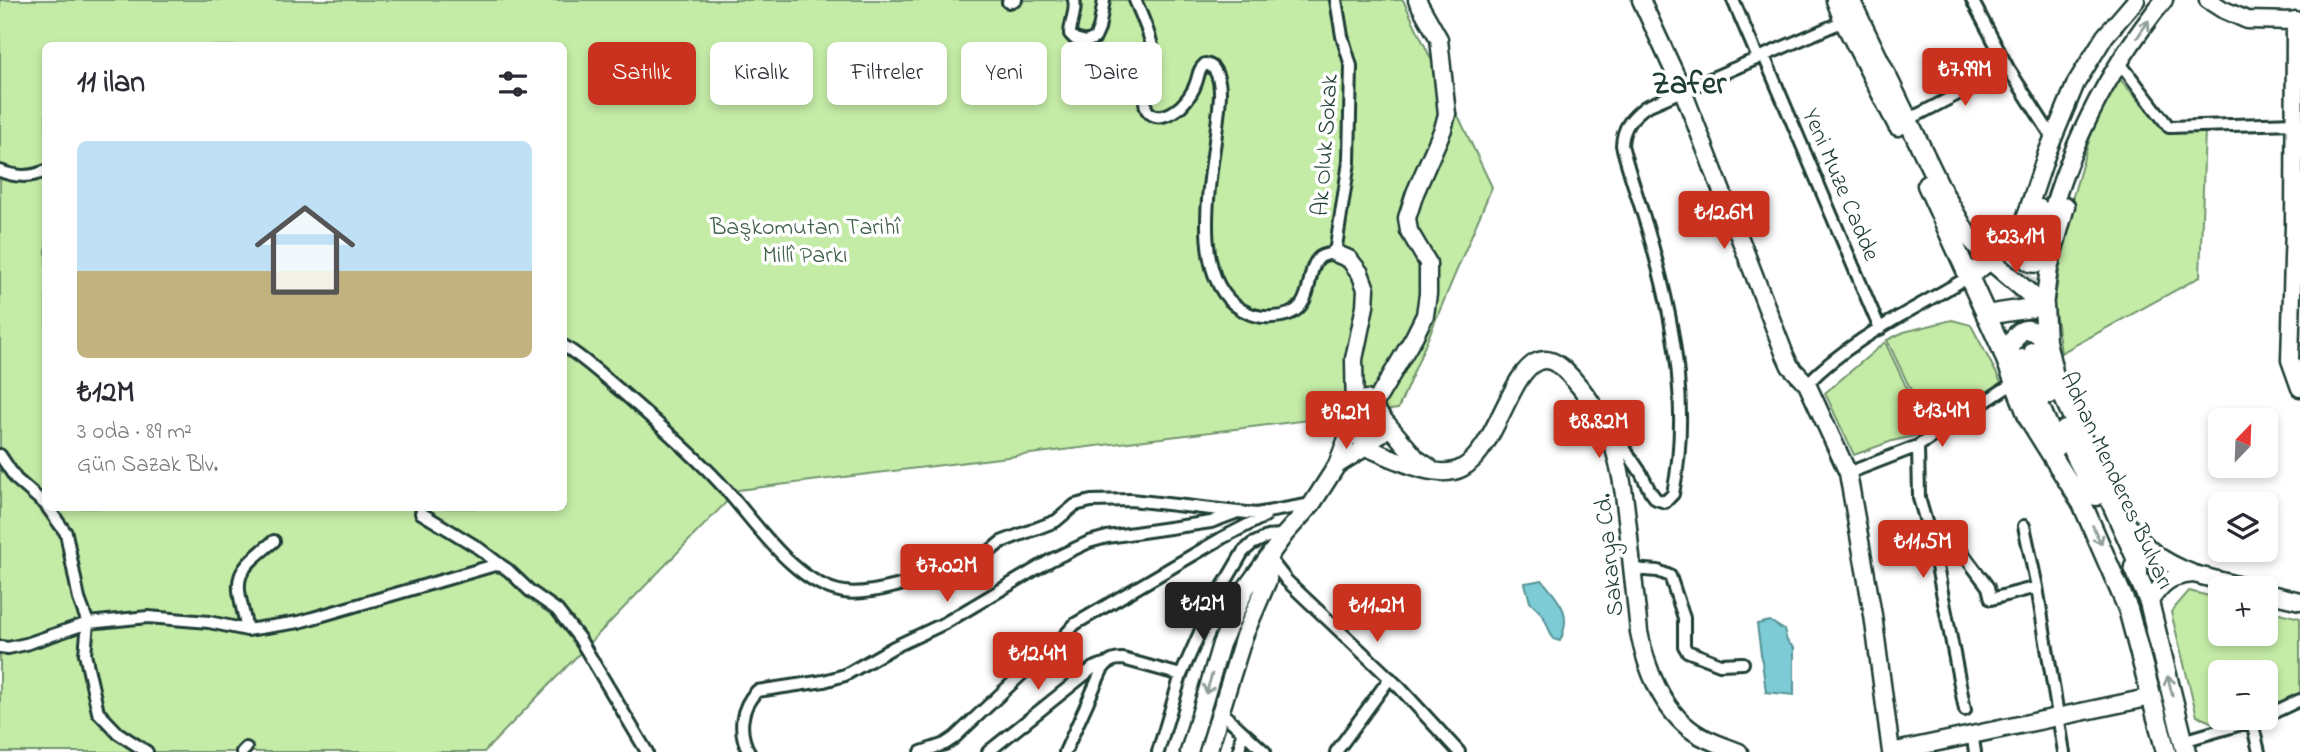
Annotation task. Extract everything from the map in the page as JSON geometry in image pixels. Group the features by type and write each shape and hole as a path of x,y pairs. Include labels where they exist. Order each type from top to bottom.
{"main road":[{"path":"1352,427 1372,408 1425,315 1428,263 1409,231 1406,218 1447,114 1439,39 1417,0"},
{"path":"1641,0 1683,91 1779,341 1790,366 1807,384 1848,473 1873,615 1891,752 2152,696"},
{"path":"1836,0 1844,21 1917,164 2001,347 2028,354 2054,376 2138,562 2138,578"},
{"path":"1850,0 1942,191 1966,233 1990,260 2044,306"},
{"path":"2081,502 2029,419 2014,383 2028,354 2044,306 2037,243 2053,138 2076,83 2105,36 2136,0"},
{"path":"2037,243 2060,147 2101,56 2136,0"},
{"path":"2037,243 2088,116 2120,63 2164,0"},
{"path":"2208,0 2247,20 2297,21 2296,297 2290,360 2300,388"},
{"path":"1966,233 1988,242 2037,243"},
{"path":"1968,276 2006,244"},
{"path":"1189,752 1221,645 1246,588 1312,504 1337,465 1355,418 1354,359 1366,289 1360,273 1349,259 1335,253"},
{"path":"1986,315 2044,306"},
{"name":"Adnan Menderes Bulvarı","path":"2028,354 2037,401 2127,609 2166,752"},
{"name":"Adnan Menderes Bulvarı","path":"2028,354 2041,374 2078,461 2149,602 2185,747"},
{"name":"Sakarya Cd.","path":"1366,447 1416,468 1447,471 1461,468 1486,445 1527,370 1538,361 1551,360 1564,368 1596,408 1610,435 1622,473 1639,632 1651,675 1675,715 1693,731 1739,752"},
{"path":"1354,382 1372,408 1417,459 1434,470"},
{"path":"1352,427 1366,447"},
{"path":"1337,465 1366,447 1388,427"},
{"path":"2117,512 2150,551 2176,567 2208,578"},
{"path":"1208,752 1244,636 1268,580 1269,558"},
{"path":"2149,602 2170,579 2194,574"},
{"path":"2278,596 2300,601"}],"street":[{"path":"1074,0 1076,6 1070,22 1070,34 1086,42 1095,38 1099,29 1104,0"},
{"path":"1135,0 1154,49 1153,82 1145,100 1149,113 1165,116 1180,107 1191,94 1199,70 1205,64 1210,64 1215,69 1220,92 1211,156 1209,251 1213,272 1221,291 1234,305 1251,315 1275,318 1300,307 1308,292 1317,260 1323,255 1335,253"},
{"name":"Ak Oluk Sokak","path":"1335,253 1349,162 1351,66 1342,36 1336,0"},
{"name":"Yeni Muze Cadde","path":"1733,0 1761,57 1880,329"},
{"path":"1972,0 2008,68 2053,138"},
{"path":"1596,408 1656,499 1665,502 1669,499 1673,494 1676,479 1681,437 1678,365 1655,253 1622,145 1623,133 1630,120 1645,107 1844,21"},
{"path":"2120,63 2169,127 2296,132"},
{"path":"1908,120 2008,68"},
{"path":"0,171 16,177 42,173"},
{"path":"1807,384 1818,373 1880,329 1968,276"},
{"path":"567,348 662,427 718,481 799,571 826,586 845,592 891,587 973,562 1001,542 1056,521 1075,505 1091,501 1131,500 1256,514 1312,504"},
{"path":"1848,473 1918,446 2014,383"},
{"path":"1918,446 1919,498 1933,546 1965,710"},
{"path":"0,455 16,479 42,502"},
{"path":"51,511 66,533 79,599 89,623 85,654 99,712 118,733 147,752"},
{"path":"921,752 954,738 1057,644 1075,624 1222,538 1274,512"},
{"path":"421,513 477,547 557,610 579,638 647,752"},
{"path":"749,752 742,737 741,724 751,698 758,691 824,681 845,675 884,652 946,623 1051,560 1088,542 1211,522 1235,513"},
{"path":"2024,526 2037,587 2064,752"},
{"path":"1158,752 1181,675 1212,605 1242,552 1267,537 1286,534"},
{"path":"1933,546 1952,539 1988,587 1991,599 2037,587"},
{"path":"247,630 237,586 241,571 274,541"},
{"path":"1269,558 1287,581 1390,678 1460,752"},
{"path":"0,647 26,644 89,623 148,617 209,622 247,630 299,622 495,565 502,566"},
{"path":"1632,569 1658,571 1670,576 1684,618 1684,646 1687,650 1720,664 1743,663"},
{"path":"988,752 1093,668 1113,659 1123,659 1181,675"},
{"path":"1065,752 1107,663"},
{"path":"1336,752 1390,678"},
{"path":"2278,710 2300,701"},
{"path":"1220,711 1265,752"},
{"path":"2185,747 2229,730"},
{"path":"2259,752 2260,730"},
{"path":"1239,752 1242,731"},
{"path":"1972,733 1975,752"}],"green space":[{"name":"Başkomutan Tarihî Millî Parkı","path":"0,0 1403,0 1492,187 1398,409 738,490 484,752 0,752"},
{"path":"2118,77 2162,126 2205,129 2200,277 2061,353 2054,304 2069,210 2093,127"},
{"path":"1952,320 1971,325 2001,382 1931,432 1887,340 1904,332"},
{"path":"1885,342 1928,433 1892,441 1854,455 1825,393"},
{"path":"2189,591 2208,596 2208,646 2278,646 2278,613 2300,618 2300,696 2278,705 2278,660 2208,660 2208,721 2197,716 2171,612"}],"water":[{"path":"1542,580 1559,601 1564,614 1564,631 1560,641 1553,639 1543,615 1530,602 1525,583"},
{"path":"1770,621 1784,630 1787,641 1794,648 1794,695 1766,692 1757,624"}],"tunnel":[{"path":"2023,359 2020,304 2029,249"},
{"path":"2033,342 2033,297 2041,253"}],"district":[{"name":"Zafer","path":"1689,82"}]}
